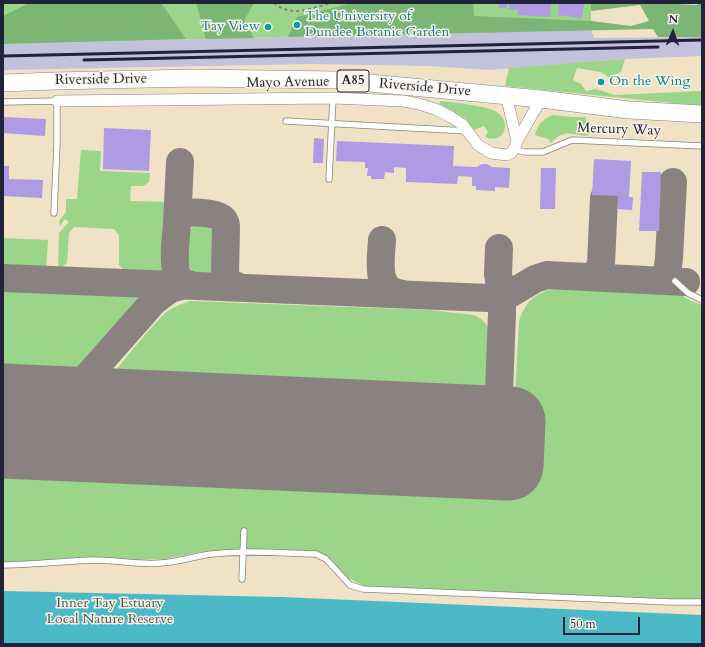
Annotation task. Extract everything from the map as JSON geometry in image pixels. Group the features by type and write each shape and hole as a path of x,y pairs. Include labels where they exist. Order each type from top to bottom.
{"main road":[{"name":"Riverside Drive","path":"3,83 194,78 338,80 506,95 629,110 702,114"}],"street":[{"path":"506,95 514,123 516,145"},
{"name":"Mayo Avenue","path":"57,101 333,98 403,102 419,104 436,109 451,116 463,125 478,144 491,153 507,155 511,153 516,145"},
{"path":"516,145 541,99"}],"lane":[{"path":"329,179 333,98"},
{"path":"3,102 57,101 58,144 54,213"},
{"path":"286,121 468,132"},
{"name":"Mercury Way","path":"516,145 524,152 543,152 572,140 702,146"},
{"path":"675,281 688,293 702,300"},
{"path":"242,579 244,531"},
{"path":"3,565 27,565 96,560 139,564 162,563 212,554 243,552 316,554 326,559 350,585 363,589 670,602 702,602"}],"path":[{"path":"274,3 288,11 296,12 331,3"}],"shaded area":[{"path":"591,29 594,38 702,37 702,56 625,59 489,70 430,66 309,64 3,70 3,44"}],"green space":[{"name":"The University of Dundee Botanic Garden","path":"3,3 591,3 591,29 3,44"},
{"path":"29,3 161,3 186,39 3,44 3,16"},
{"path":"196,3 254,3 244,21 254,38 206,39"},
{"path":"347,3 473,3 474,16 591,21 631,26 649,21 640,5 591,11 591,3 662,3 697,5 698,3 702,3 702,37 658,37 653,29 288,37 297,17 345,5"},
{"path":"625,59 621,72 609,77 600,72 577,68 573,80 581,84 586,91 596,89 615,95 702,91 702,106 505,86 509,68"},
{"path":"440,101 477,106 495,111 501,115 504,120 505,126 502,135 498,138 492,139 485,137 488,132 484,126 474,130 465,118 439,104"},
{"path":"553,115 586,117 586,126 596,130 586,136 563,134 551,143 548,139 535,135 537,128 541,123 546,118"},
{"path":"81,150 101,151 100,171 150,173 149,182 143,186 131,186 130,201 169,202 171,206 168,264 157,278 131,277 119,265 119,235 114,229 74,227 69,233 67,263 58,270 59,233 69,222 65,219 60,226 59,221 66,212 66,199 77,199"},
{"path":"208,223 216,227 219,230 221,238 220,263 215,271 207,275 198,275 191,269 188,262 188,241 191,229 197,224"},
{"path":"3,238 48,240 46,273 3,272"},
{"path":"3,288 131,294 141,301 62,393 49,400 34,402 3,401"},
{"path":"555,288 678,293 691,301 702,305 702,599 688,600 368,588 344,576 325,557 238,550 200,552 165,559 125,560 97,557 61,558 35,562 3,562 3,447 511,470 519,321 525,308 532,299"},
{"path":"190,301 430,310 474,315 487,325 489,330 489,384 486,399 477,412 459,421 112,406 106,399 105,390 122,363 165,313"}],"water":[{"name":"Inner Tay Estuary Local Nature Reserve","path":"3,591 281,597 702,615 702,644 3,644"}],"building":[{"path":"499,3 507,3 506,8 499,8"},
{"path":"509,3 551,3 550,17 517,15 518,10 509,9"},
{"path":"559,3 584,3 582,18 558,15"},
{"path":"3,117 46,119 45,136 3,133"},
{"path":"104,128 151,130 149,171 103,169"},
{"path":"314,138 324,139 323,163 313,163"},
{"path":"337,141 454,146 453,166 477,167 482,164 487,164 492,167 510,168 509,188 495,187 495,191 476,190 476,186 472,186 472,177 458,176 457,184 406,182 406,168 394,167 394,173 385,172 384,179 371,179 371,176 367,176 368,168 365,168 365,162 336,161"},
{"path":"594,159 631,161 629,197 633,197 632,210 618,209 618,196 592,195"},
{"path":"3,166 9,166 9,179 43,180 42,198 3,196"},
{"path":"541,168 556,168 555,209 540,209"},
{"path":"642,172 661,172 659,231 639,231"}],"taxiway":[{"path":"177,224 180,162"},
{"path":"658,281 667,274 673,182"},
{"path":"589,277 597,273 601,264 604,198"},
{"path":"191,285 181,280 176,272 176,236 177,224 181,217 188,213 197,213 217,216 226,224 225,275 228,282 237,286"},
{"path":"382,240 381,274 383,281 387,287 394,292 403,294"},
{"path":"497,444 502,314 502,297 498,274 499,248"},
{"path":"3,278 488,298 508,295 535,279 547,275 686,282"},
{"path":"3,420 28,420 42,416 56,409 64,403 154,301 170,289 185,285"},
{"path":"92,372 87,388 87,396 89,404 98,417 113,425 145,428"}],"runway":[{"path":"3,398 511,421 509,466 3,444"}],"railway":[{"path":"3,56 702,40"},
{"path":"84,60 658,47"}],"place":[{"name":"The University of Dundee Botanic Garden","path":"297,25"},
{"name":"Tay View","path":"268,27"},
{"name":"On the Wing","path":"601,82"}]}
